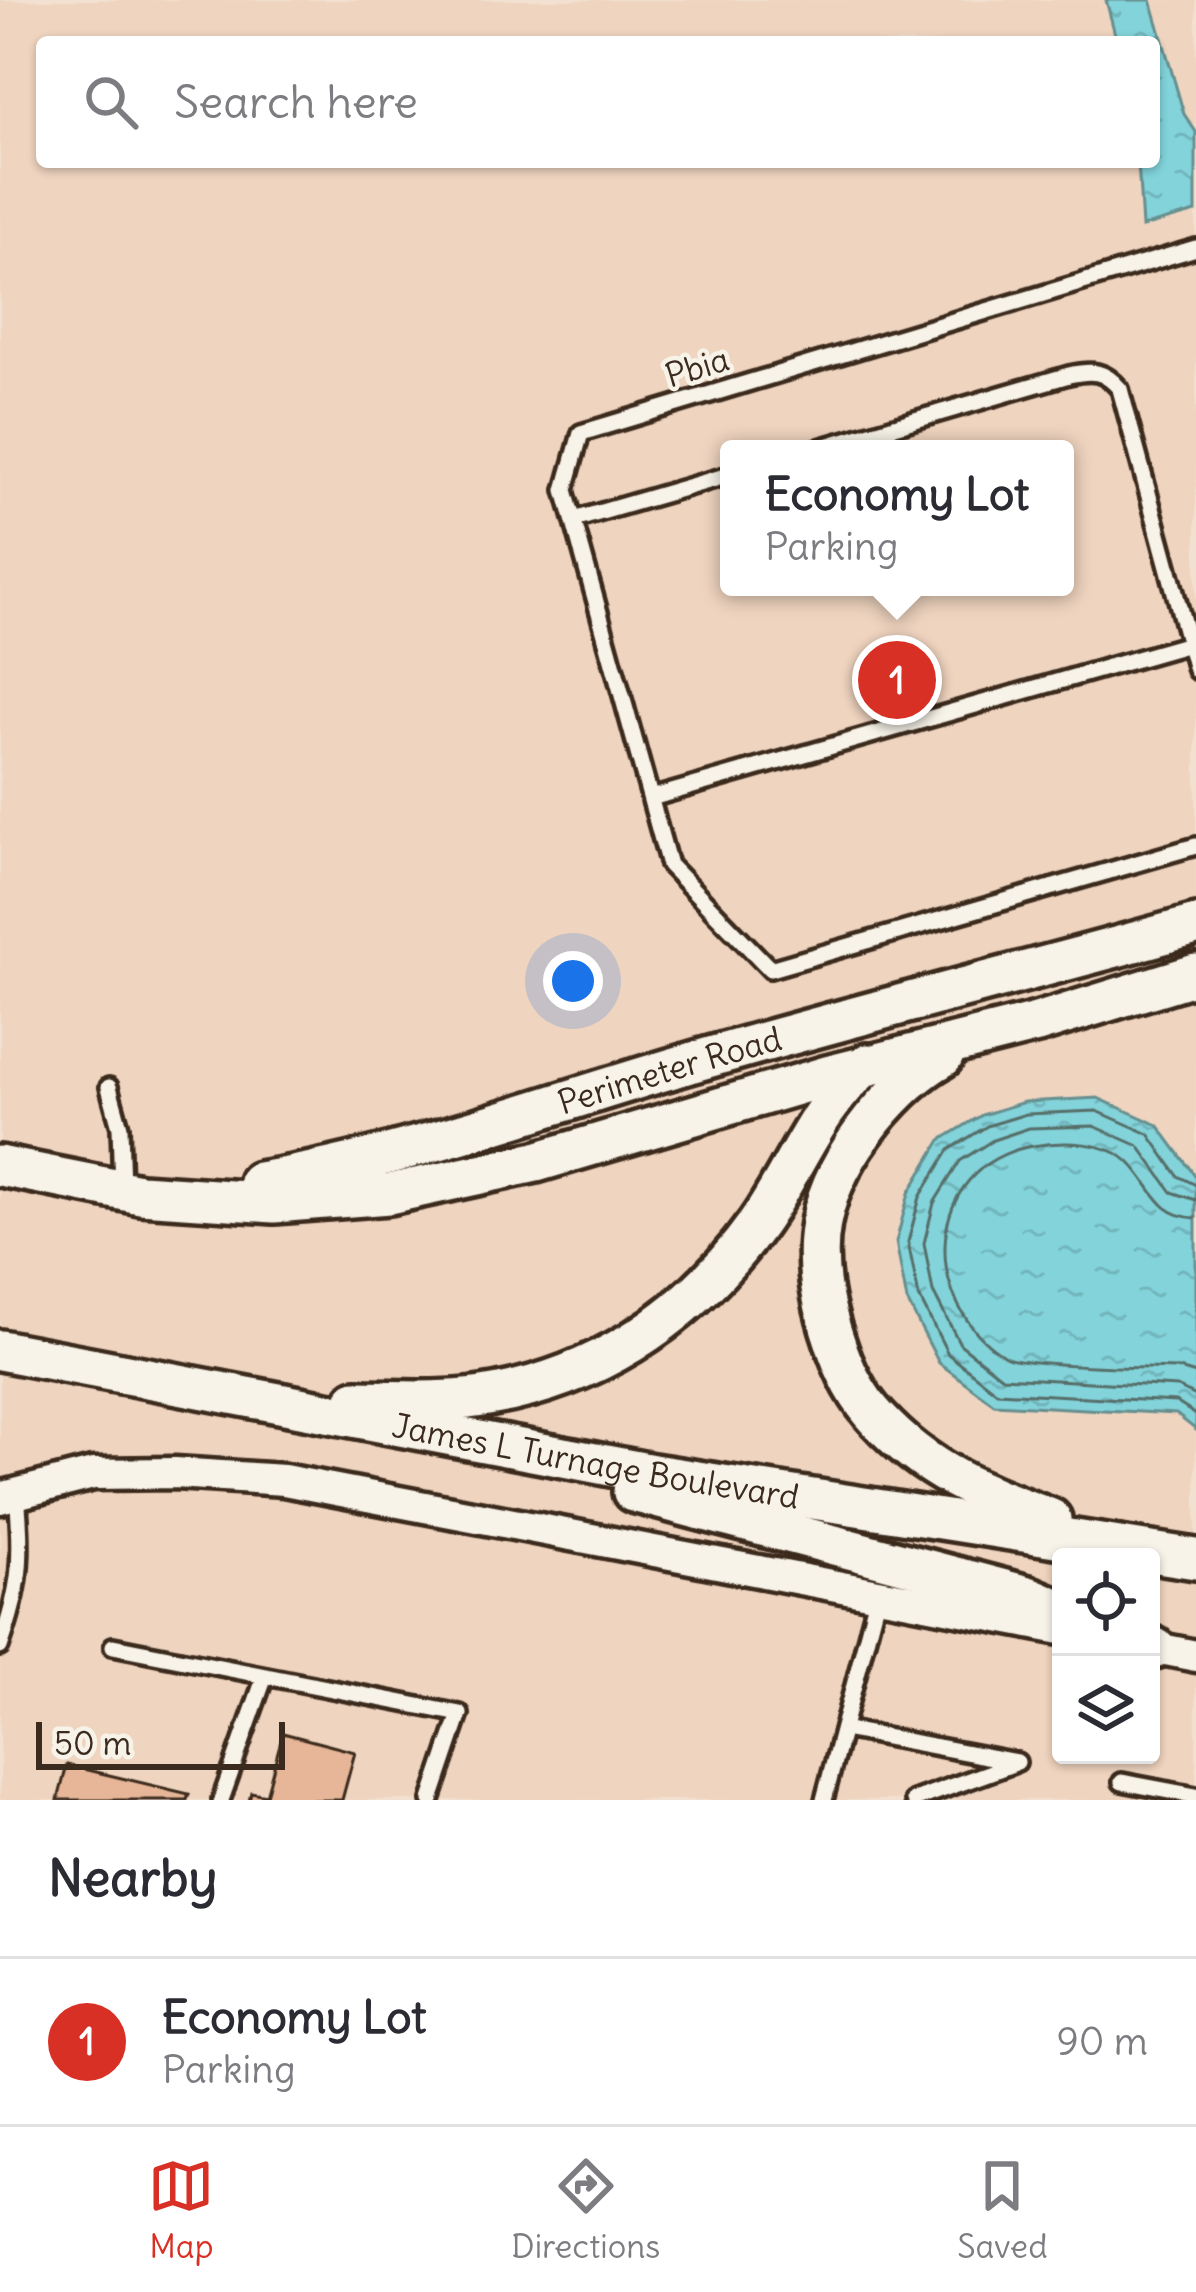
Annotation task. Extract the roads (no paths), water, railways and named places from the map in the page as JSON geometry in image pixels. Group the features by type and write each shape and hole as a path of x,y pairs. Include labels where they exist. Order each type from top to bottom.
{"street":[{"name":"Perimeter Road","path":"131,1192 228,1187 295,1177 819,1026 1028,974 1196,925"},
{"path":"278,1401 466,1399 543,1383 625,1349 669,1317 716,1273 759,1222 836,1096 861,1069 906,1033 950,1007 1028,974"},
{"name":"Perimeter Road","path":"0,1166 131,1192 274,1203 389,1194 536,1162 1196,974"},
{"path":"977,1039 928,1066 890,1098 841,1165 820,1220 817,1252 827,1320 854,1388 907,1446 959,1485 1123,1546"},
{"name":"James L Turnage Boulevard","path":"0,1350 653,1474 1196,1559"},
{"path":"482,1442 626,1490 1052,1606"},
{"path":"9,1496 93,1474 284,1480 1052,1627"},
{"path":"1160,1649 1196,1656"}],"lane":[{"name":"Pbia","path":"1195,252 580,433 565,490 669,866 770,969 1196,846"},
{"path":"847,440 1069,375 1090,370 1108,375 1120,389 1196,670"},
{"path":"574,520 720,478"},
{"path":"651,798 1192,643"},
{"path":"109,1087 131,1192"},
{"path":"0,1647 19,1594 21,1537 9,1496"},
{"path":"824,1800 878,1594"},
{"path":"113,1646 460,1714 431,1800"},
{"path":"220,1800 265,1676"},
{"path":"843,1730 1017,1762 914,1800"},
{"path":"1122,1782 1196,1796"}],"water":[{"path":"1106,0 1151,0 1184,114 1196,132 1196,212 1142,227 1138,168 1160,168 1160,36 1115,36"},
{"path":"1098,1098 1158,1125 1196,1177 1196,1430 1176,1414 994,1404 939,1363 907,1301 896,1242 909,1193 941,1140 982,1115 1024,1102"}],"place":[{"name":"Economy Lot","path":"897,680"}]}
